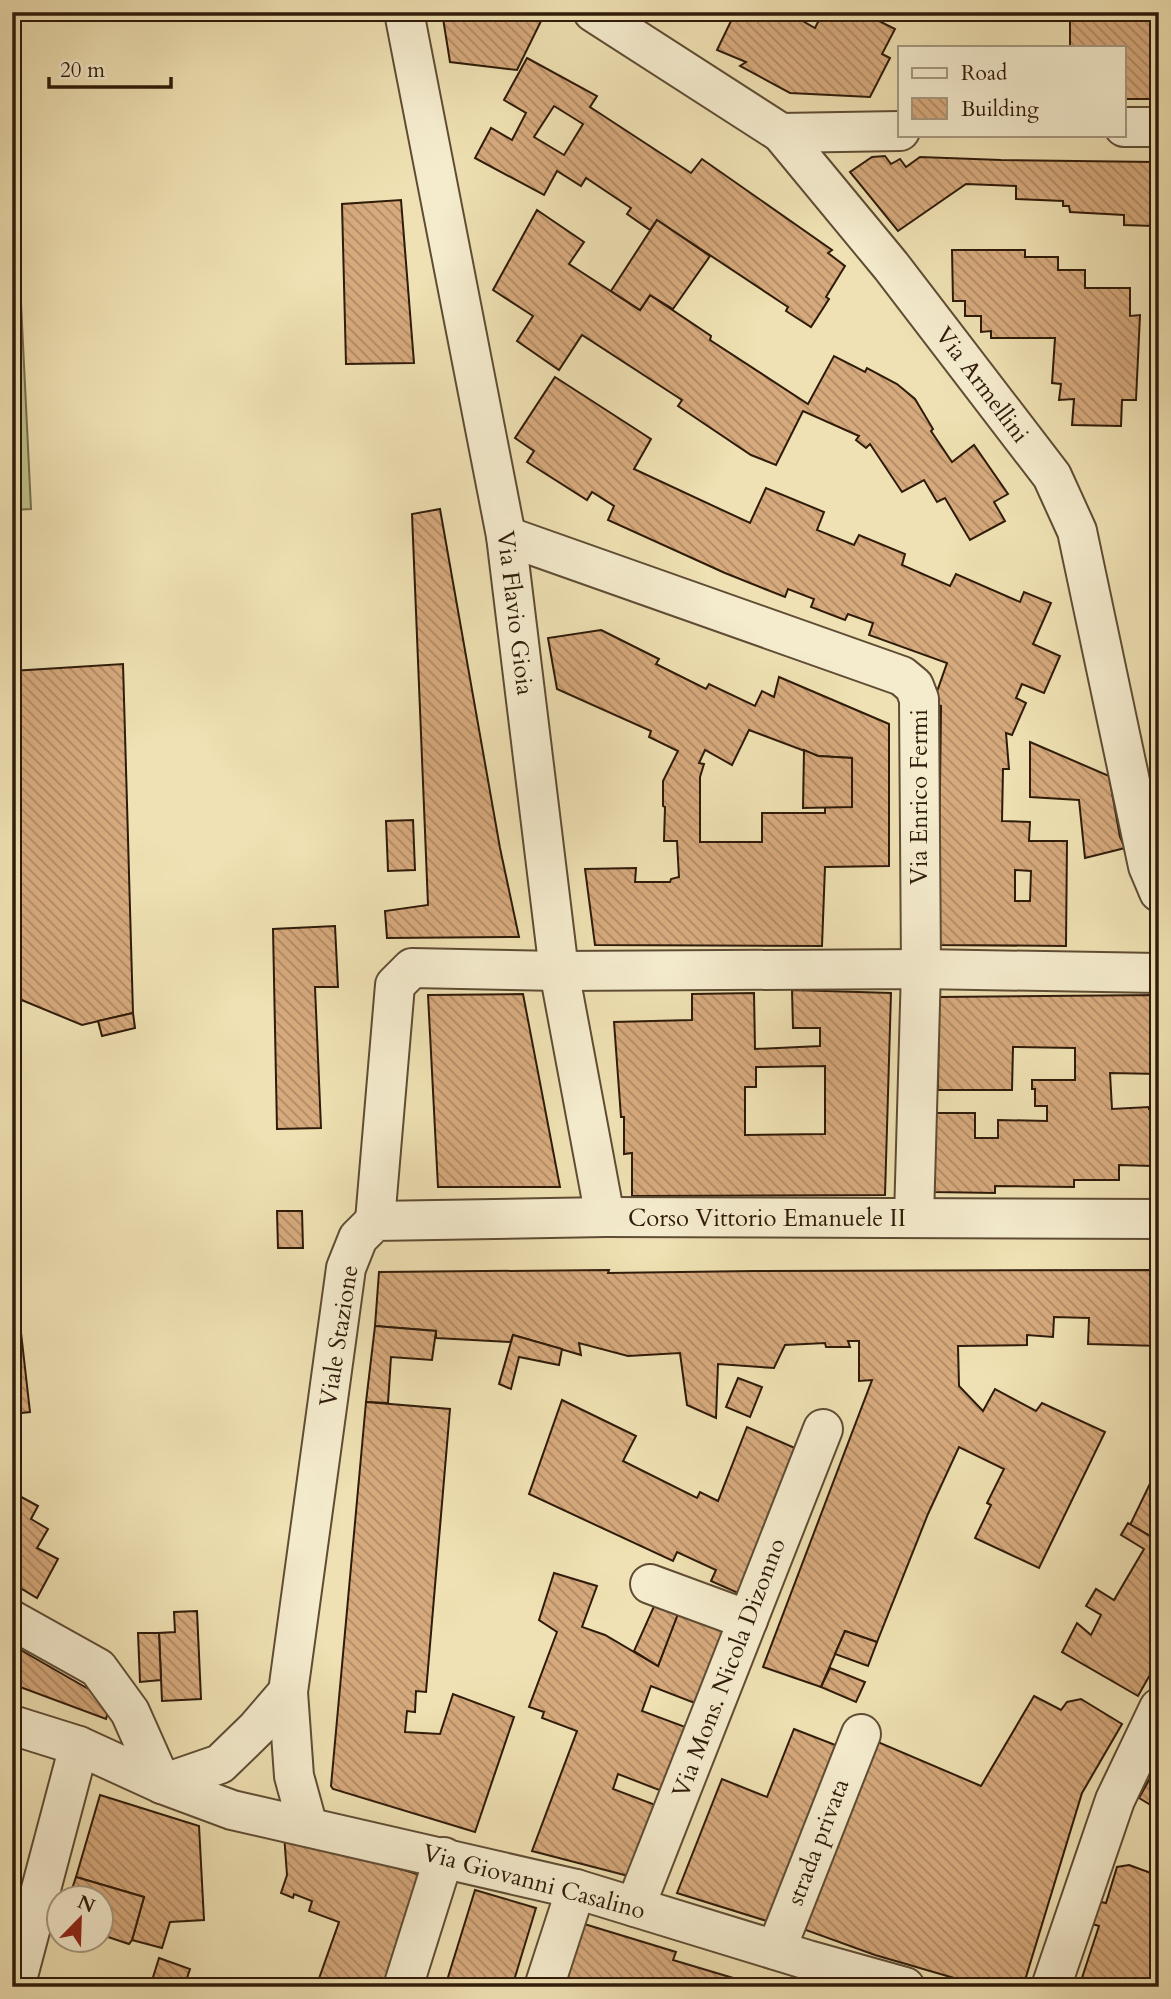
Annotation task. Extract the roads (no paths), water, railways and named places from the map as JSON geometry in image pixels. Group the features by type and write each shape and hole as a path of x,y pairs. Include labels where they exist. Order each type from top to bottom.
{"street":[{"name":"Via Flavio Gioia","path":"404,12 506,536 559,971 605,1217"},
{"name":"Via Armellini","path":"593,12 781,133 891,266 1052,476 1077,531 1148,866 1159,892"},
{"path":"1126,127 1159,127"},
{"path":"781,133 898,131"},
{"name":"Via Enrico Fermi","path":"506,536 902,676 914,685 919,699 920,969 914,1218"},
{"path":"375,1221 395,985 412,968 559,971 920,969 1159,973"},
{"name":"Corso Vittorio Emanuele II","path":"375,1221 605,1217 1159,1219"},
{"name":"Viale Stazione","path":"308,1827 294,1776 288,1692 346,1268 358,1238 375,1221"},
{"name":"Via Mons. Nicola Dizonno","path":"635,1907 823,1429"},
{"path":"650,1584 748,1620"},
{"path":"12,1620 98,1668 130,1712 162,1784 220,1764 257,1728 288,1692"},
{"path":"1051,1987 1115,1800 1159,1708"},
{"name":"Via Giovanni Casalino","path":"12,1725 79,1746 162,1784 232,1810 576,1889 635,1907 793,1966 905,1987"},
{"name":"strada privata","path":"793,1966 860,1734"},
{"path":"15,1986 79,1746"},
{"path":"403,1987 443,1857"},
{"path":"544,1987 576,1889"}]}
